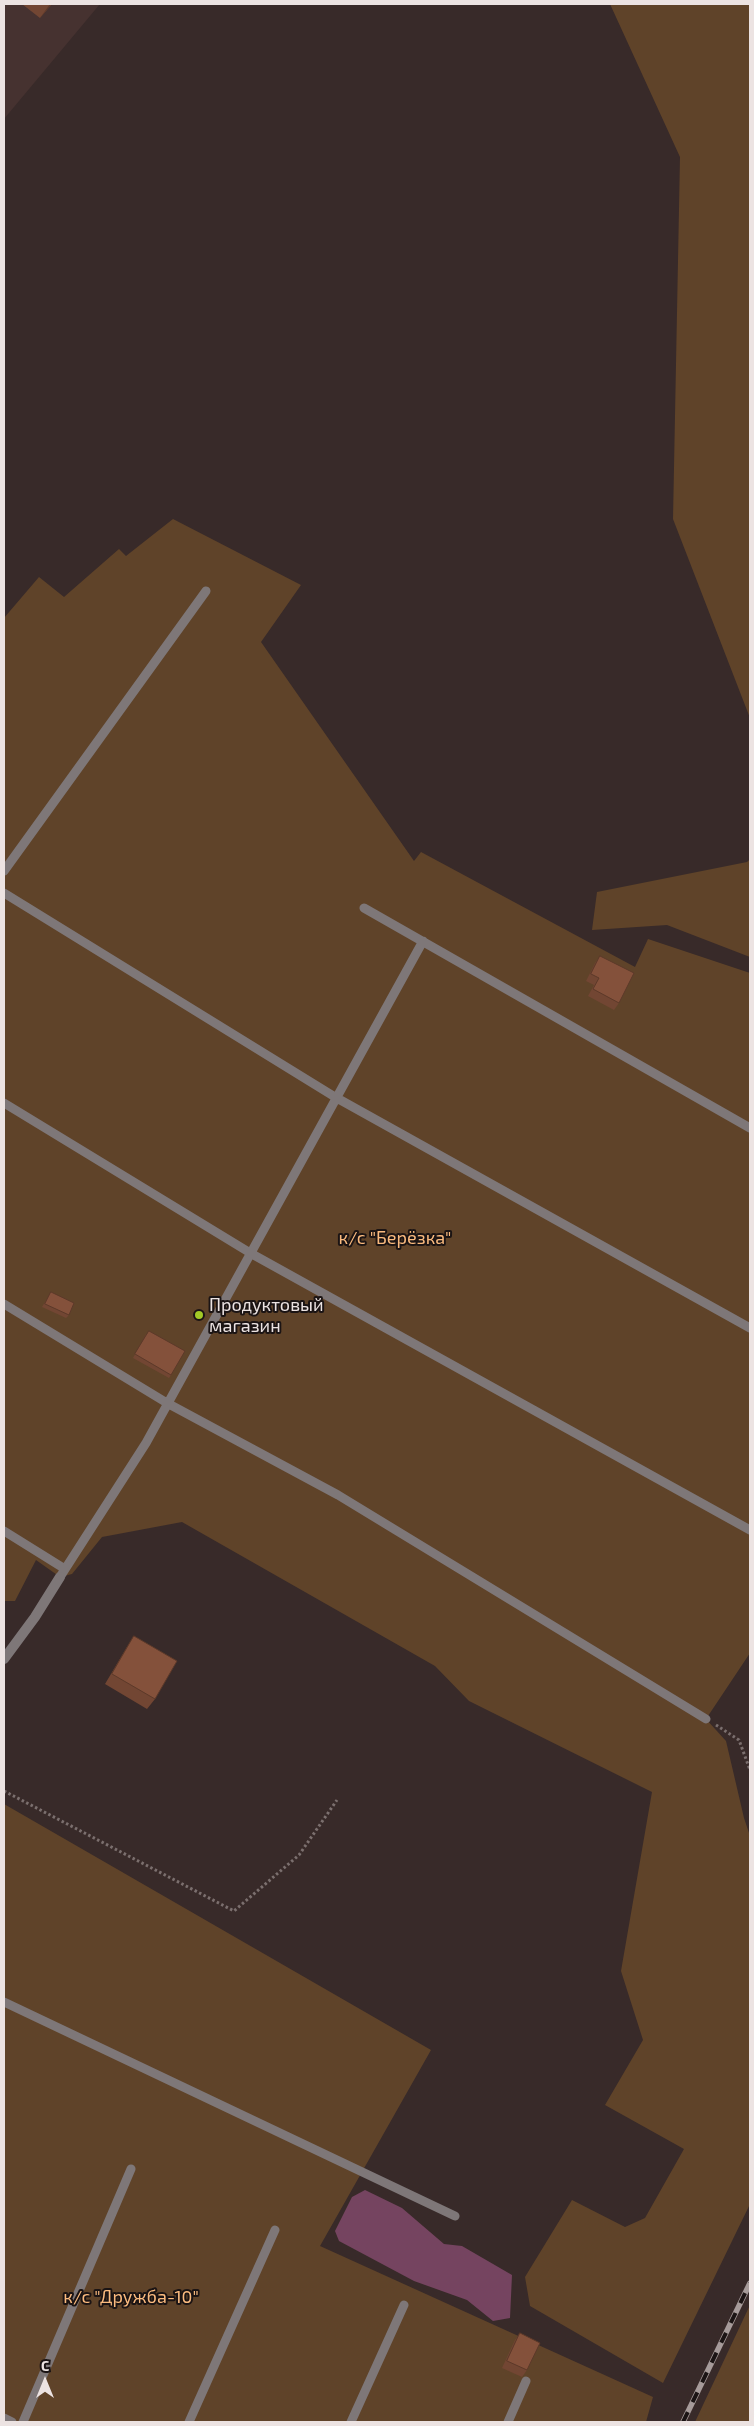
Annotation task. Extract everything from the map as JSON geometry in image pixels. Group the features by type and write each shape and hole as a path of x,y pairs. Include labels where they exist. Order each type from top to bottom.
{"street":[{"path":"4,1659 35,1617 63,1573"}],"lane":[{"path":"4,871 206,591"},
{"path":"4,893 335,1098 750,1328"},
{"path":"364,908 750,1128"},
{"path":"4,1531 63,1573 146,1443 423,941"},
{"path":"4,1103 252,1254 750,1530"},
{"path":"4,1304 168,1403 338,1495 706,1718"},
{"path":"4,2002 454,2216"},
{"path":"23,2422 131,2169"},
{"path":"189,2422 275,2230"},
{"path":"351,2422 404,2305"},
{"path":"508,2422 526,2381"},
{"path":"4,2418 12,2422"}],"path":[{"path":"706,1718 739,1740 750,1770"},
{"path":"4,1791 234,1911 299,1855 337,1800"}],"shaded area":[{"path":"4,4 100,4 4,119"},
{"path":"365,2190 402,2208 444,2244 462,2246 512,2275 510,2318 493,2321 467,2300 414,2281 339,2241 335,2231 352,2197"}],"green space":[{"path":"610,4 750,4 750,718 673,519 680,157"},
{"name":"к/с \"Берёзка\"","path":"173,519 301,585 261,642 414,861 421,852 635,967 648,939 750,973 750,1653 706,1719 726,1741 750,1836 750,2204 663,2383 530,2306 525,2277 572,2200 625,2227 645,2218 684,2149 605,2105 643,2040 621,1971 652,1792 469,1701 435,1666 182,1522 102,1537 72,1574 60,1577 36,1560 15,1601 4,1601 4,618 39,577 64,597 119,549 126,556"},
{"path":"750,859 750,957 667,925 592,930 597,892 747,862"},
{"name":"к/с \"Дружба-10\"","path":"4,1804 431,2050 320,2246 653,2397 646,2422 4,2422"},
{"path":"750,2305 750,2422 695,2422"}],"building":[{"path":"600,956 634,973 619,1003 593,989 599,978 591,974"},
{"path":"51,1292 74,1303 69,1315 45,1304"},
{"path":"149,1331 185,1351 171,1375 135,1354"},
{"path":"134,1636 177,1661 155,1699 112,1674"},
{"path":"520,2333 540,2343 527,2370 507,2361"}],"railway":[{"path":"683,2422 750,2283"}],"place":[{"name":"Продуктовый магазин","path":"199,1315"}]}
